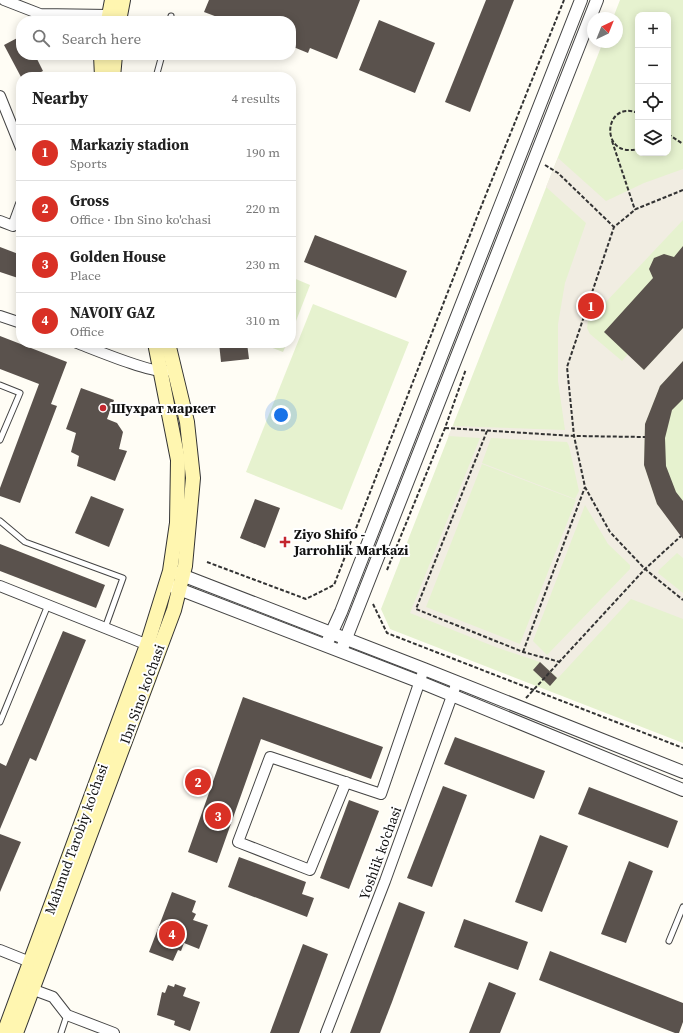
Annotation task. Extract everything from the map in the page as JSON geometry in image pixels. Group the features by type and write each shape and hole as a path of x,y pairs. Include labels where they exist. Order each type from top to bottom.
{"main road":[{"path":"112,0 112,16"},
{"path":"114,16 123,0"},
{"path":"102,60 102,72"},
{"path":"113,72 115,60"},
{"name":"Mahmud Tarobiy ko'chasi","path":"4,1033 27,988 153,647 168,577 177,523 178,460 168,371 157,348"},
{"name":"Ibn Sino ko'chasi","path":"153,647 182,583 193,478 187,422 168,371 168,348"},
{"path":"16,1033 27,988"}],"street":[{"path":"4,0 40,14 69,16"},
{"path":"326,646 581,0"},
{"path":"341,651 597,0"},
{"path":"0,96 16,136"},
{"path":"520,154 534,159"},
{"path":"0,221 14,226 16,220"},
{"path":"0,316 16,321"},
{"path":"93,348 168,371"},
{"path":"415,419 429,424"},
{"path":"168,577 326,646 420,682 683,790"},
{"path":"182,583 346,638 683,772"},
{"path":"0,586 153,647"},
{"path":"346,782 310,870 238,842 270,757 346,782 381,794 424,669"},
{"name":"Yoshlik ko'chasi","path":"326,1033 385,881 457,682"},
{"path":"0,950 35,965"},
{"path":"27,988 53,998 67,1015 114,1033"}],"lane":[{"path":"157,72 161,60"},
{"path":"0,385 20,393 0,440"},
{"path":"0,521 25,542 122,578 105,628"},
{"path":"0,722 48,605"},
{"path":"669,941 683,907"},
{"path":"61,1033 67,1015"}],"path":[{"path":"207,562 306,599 334,586 477,218 564,0"},
{"path":"635,112 630,110 618,114 610,124 611,137 635,210"},
{"path":"671,136 683,144"},
{"path":"611,137 619,147 625,150 635,149"},
{"path":"548,158 545,165 558,173 614,228"},
{"path":"683,190 635,210 614,228 567,367 574,436 585,487 610,532 645,570 683,600"},
{"path":"385,575 445,428 468,362"},
{"path":"445,428 574,436 645,437"},
{"path":"487,431 416,609 523,652 560,662"},
{"path":"523,652 585,487"},
{"path":"518,706 645,570 681,536"},
{"path":"376,597 373,604 386,633 683,748"}],"green space":[{"path":"620,0 683,0 683,743 390,629 381,609 601,48 623,48 623,12 615,12"},
{"path":"296,279 310,285 296,321"},
{"path":"313,304 409,342 342,510 246,472"},
{"path":"273,348 285,348 283,352"}],"shaded area":[{"path":"558,158 606,201 644,183 683,169 683,220 588,321 587,328 590,334 622,361 628,354 644,370 683,328 683,361 660,386 645,424 644,465 657,504 683,537 683,558 677,553 659,570 658,573 683,593 683,619 631,599 558,678 540,662 498,648 410,613 480,438 448,436 453,426 565,430 558,381 558,324 565,283 586,223 546,187","holes":["491,438 567,442 579,491 575,499 482,463","482,464 576,500 520,644 426,607","585,505 608,544 630,565 630,569 547,655 533,641"]}],"building":[{"path":"209,0 360,0 337,59 310,48 308,53 296,48 296,16 215,16 204,12"},
{"path":"486,0 514,0 470,112 445,102"},
{"path":"379,20 435,43 415,93 359,70"},
{"path":"16,39 16,60 38,60 43,71 18,72 4,45"},
{"path":"315,235 407,271 396,298 304,262"},
{"path":"683,246 683,328 644,370 604,332 653,278 649,269 654,258 664,254 674,257"},
{"path":"0,247 16,253 16,277 0,272"},
{"path":"0,336 16,342 16,348 31,348 67,362 51,404 57,406 20,503 0,496 0,488 39,384 0,369"},
{"path":"220,348 248,348 249,359 221,362"},
{"path":"683,361 683,399 672,410 665,438 666,466 676,492 683,501 683,539 657,504 644,465 645,424 660,386"},
{"path":"81,388 114,400 107,419 117,423 123,432 119,449 127,451 115,481 77,466 79,456 71,452 76,433 66,429"},
{"path":"91,496 124,509 109,547 75,533"},
{"path":"255,499 280,508 265,548 240,538"},
{"path":"0,544 105,585 96,608 0,571"},
{"path":"63,631 86,640 36,761 30,758 0,829 0,763 6,766"},
{"path":"540,662 557,678 550,686 533,670"},
{"path":"243,697 383,747 371,779 261,739 217,863 188,852"},
{"path":"455,737 545,771 534,799 444,764"},
{"path":"443,786 467,795 432,887 407,878"},
{"path":"589,787 678,821 668,848 578,814"},
{"path":"349,800 379,811 349,889 320,878"},
{"path":"0,834 21,842 0,892"},
{"path":"540,835 568,846 542,912 515,902"},
{"path":"239,857 306,882 302,894 314,898 307,917 228,887"},
{"path":"629,861 653,871 626,943 601,934"},
{"path":"172,892 196,901 192,912 196,914 193,920 208,925 199,949 184,943 181,951 178,950 173,961 149,952"},
{"path":"399,902 425,912 392,1002 380,1033 350,1033"},
{"path":"464,919 528,942 518,970 454,947"},
{"path":"303,944 328,954 299,1033 270,1033"},
{"path":"550,951 683,1003 683,1022 679,1033 675,1033 539,980"},
{"path":"489,982 516,993 500,1033 469,1033"},
{"path":"175,984 186,988 183,996 200,1002 190,1031 174,1025 175,1021 157,1015 162,992 165,993 168,985 174,987"}],"place":[{"name":"Markaziy stadion","path":"591,306"},
{"name":"Шухрат маркет","path":"103,408"},
{"name":"Ziyo Shifo - Jarrohlik Markazi","path":"285,542"},
{"name":"Gross","path":"198,782"},
{"name":"Golden House","path":"218,816"},
{"name":"NAVOIY GAZ","path":"172,934"}]}
